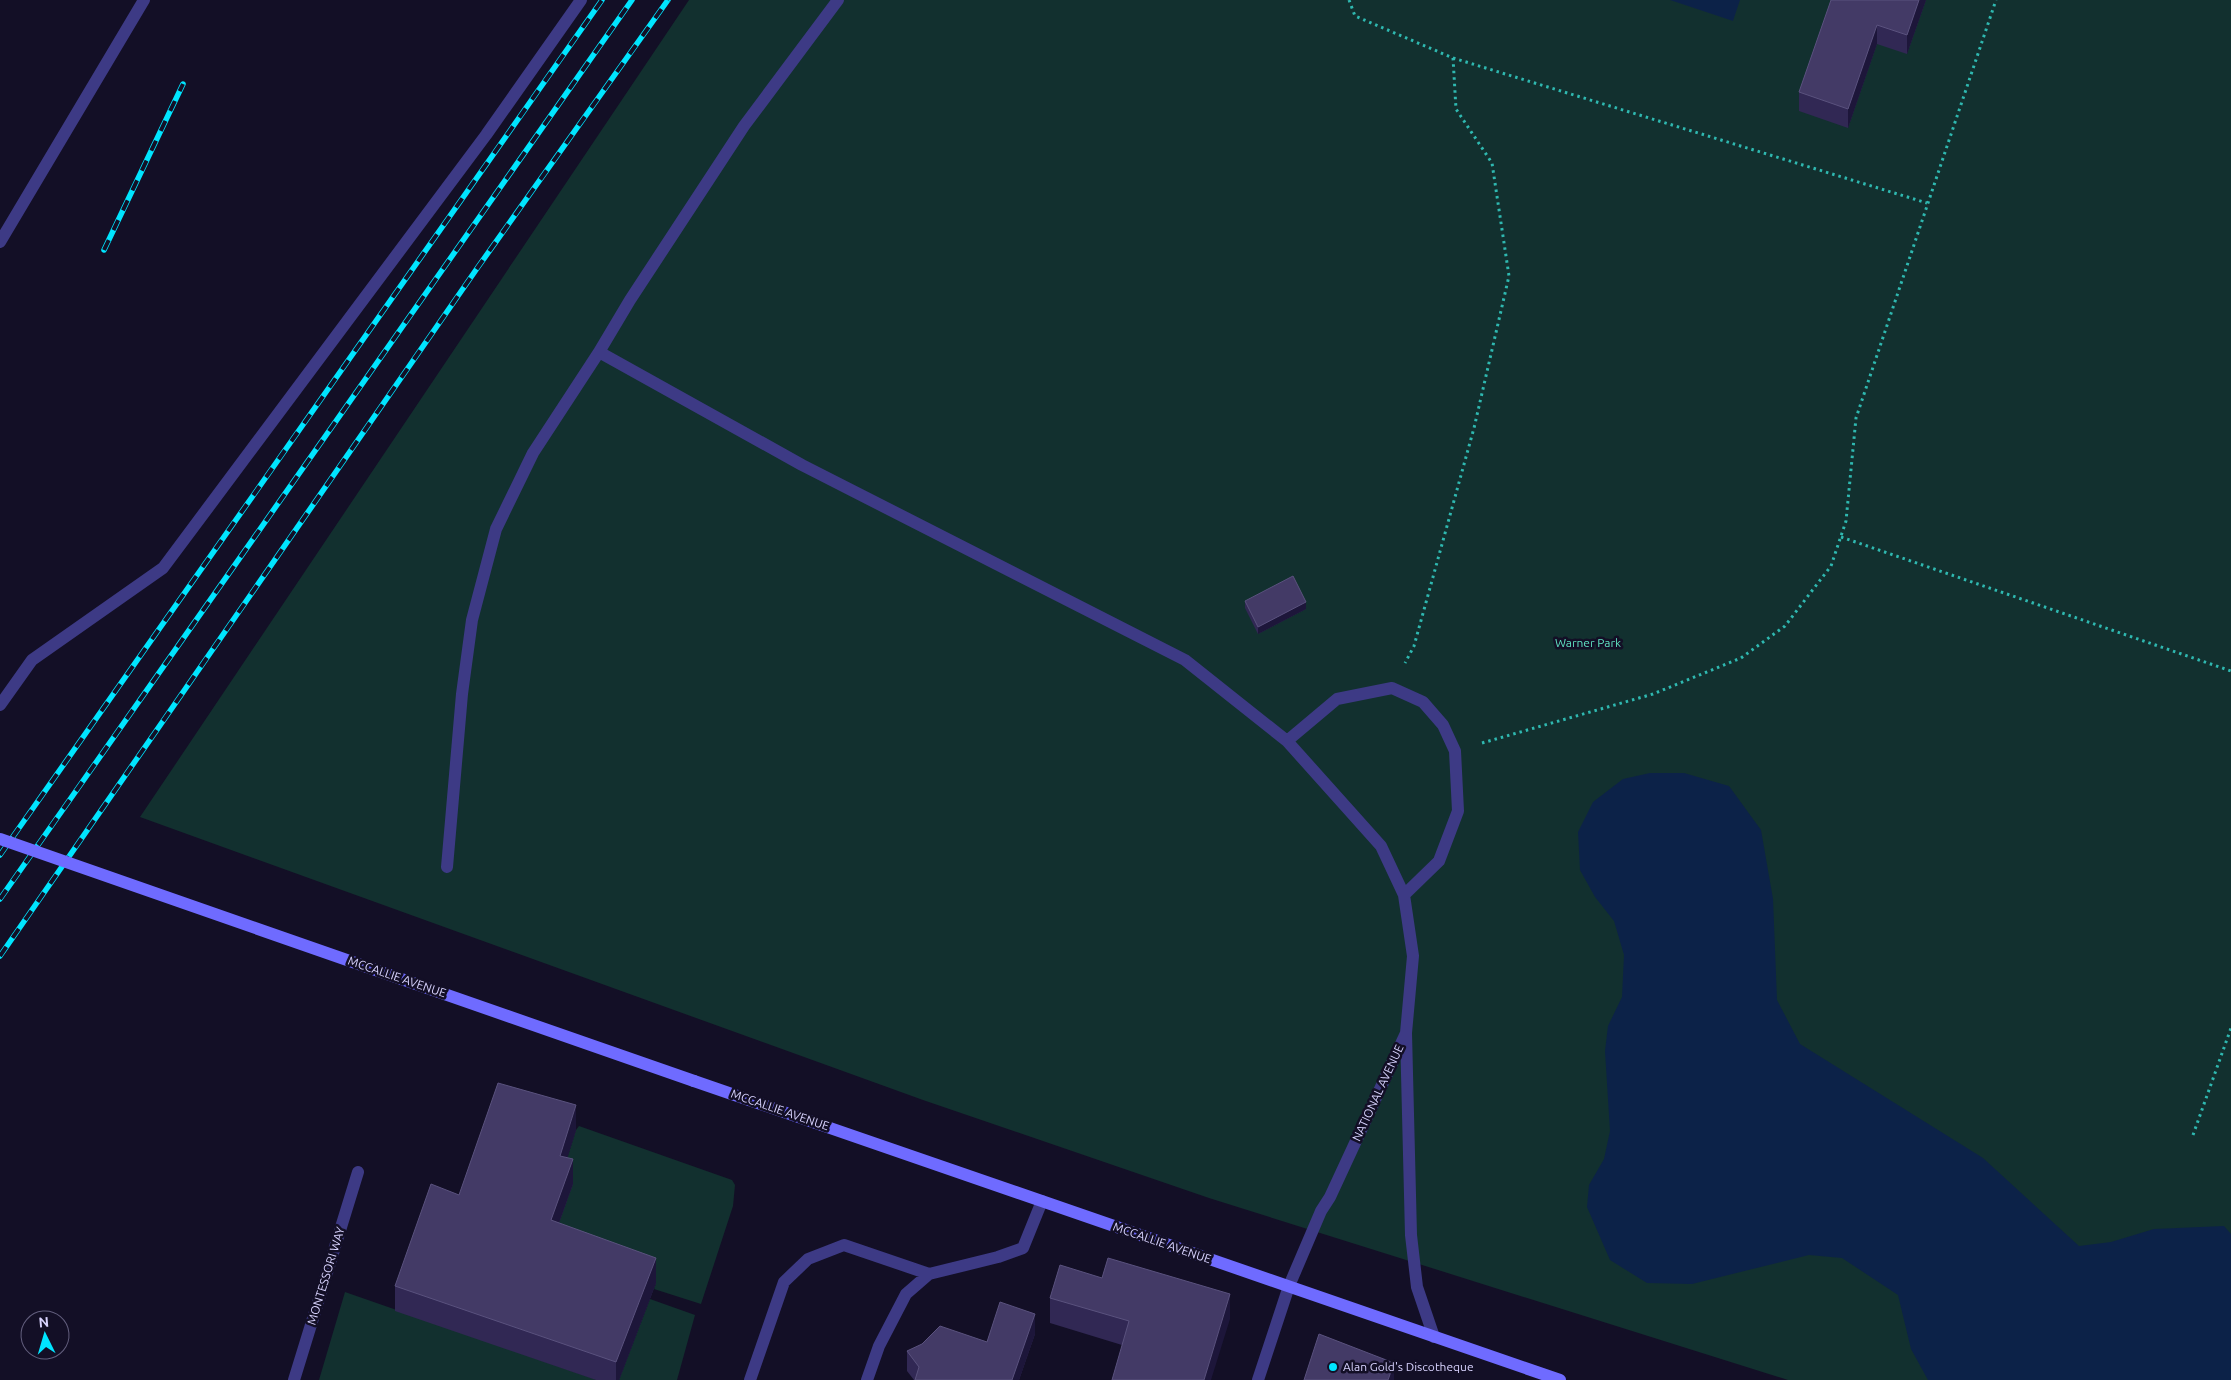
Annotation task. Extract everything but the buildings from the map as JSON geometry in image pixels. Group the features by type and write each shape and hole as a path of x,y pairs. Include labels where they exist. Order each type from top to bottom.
{"main road":[{"name":"MCCALLIE AVENUE","path":"0,839 1042,1202 1560,1380"}],"street":[{"path":"0,242 144,0"},
{"path":"0,705 32,660 163,568 486,135 581,0"},
{"path":"448,867 462,694 472,620 496,529 533,453 599,352 630,300 744,126 838,0"},
{"path":"599,352 802,464 1185,660 1287,741 1381,846 1404,895 1413,956 1406,1033"},
{"path":"1287,741 1337,699 1392,688 1423,702 1443,725 1454,751 1458,811 1439,860 1404,895"},
{"name":"NATIONAL AVENUE","path":"1258,1380 1289,1286 1321,1211 1330,1197 1406,1033"},
{"name":"NATIONAL AVENUE","path":"1406,1033 1412,1235 1417,1287 1434,1336"},
{"name":"MONTESSORI WAY","path":"294,1380 358,1172"},
{"path":"867,1380 879,1346 906,1294 928,1274 998,1257 1023,1248 1042,1202"},
{"path":"750,1380 784,1282 808,1259 844,1245 928,1274"}],"path":[{"path":"1349,0 1355,16 1453,58 1927,203"},
{"path":"1454,751 1653,694 1741,658 1785,626 1831,566 1846,521 1856,418 1996,0"},
{"path":"1392,688 1414,646 1474,428 1509,276 1492,163 1456,109 1453,58"},
{"path":"1840,537 2231,671"},
{"path":"2193,1135 2231,1028"}],"green space":[{"name":"Warner Park","path":"689,0 2231,0 2231,1380 1788,1380 1209,1198 923,1100 140,817"},
{"path":"579,1126 732,1180 735,1185 733,1206 701,1304 654,1289 656,1283 551,1245 572,1185 560,1181 576,1130"},
{"path":"345,1292 597,1380 319,1380"},
{"path":"650,1299 695,1315 677,1380 619,1380"}],"water":[{"path":"1670,0 1740,0 1733,21"},
{"path":"1650,773 1684,773 1729,786 1761,830 1773,899 1777,1000 1800,1044 1983,1158 2079,1246 2111,1242 2154,1229 2224,1226 2231,1234 2231,1380 1928,1380 1911,1349 1898,1295 1842,1258 1809,1255 1692,1284 1647,1283 1610,1260 1587,1207 1589,1185 1604,1159 1610,1131 1605,1051 1608,1026 1622,997 1624,955 1614,921 1595,897 1580,870 1578,832 1593,802 1623,779"}],"railway":[{"path":"0,855 602,0"},
{"path":"0,899 632,0"},
{"path":"0,956 478,267 668,0"},
{"path":"104,250 183,84"}],"place":[{"name":"Alan Gold's Discotheque","path":"1333,1367"}]}
